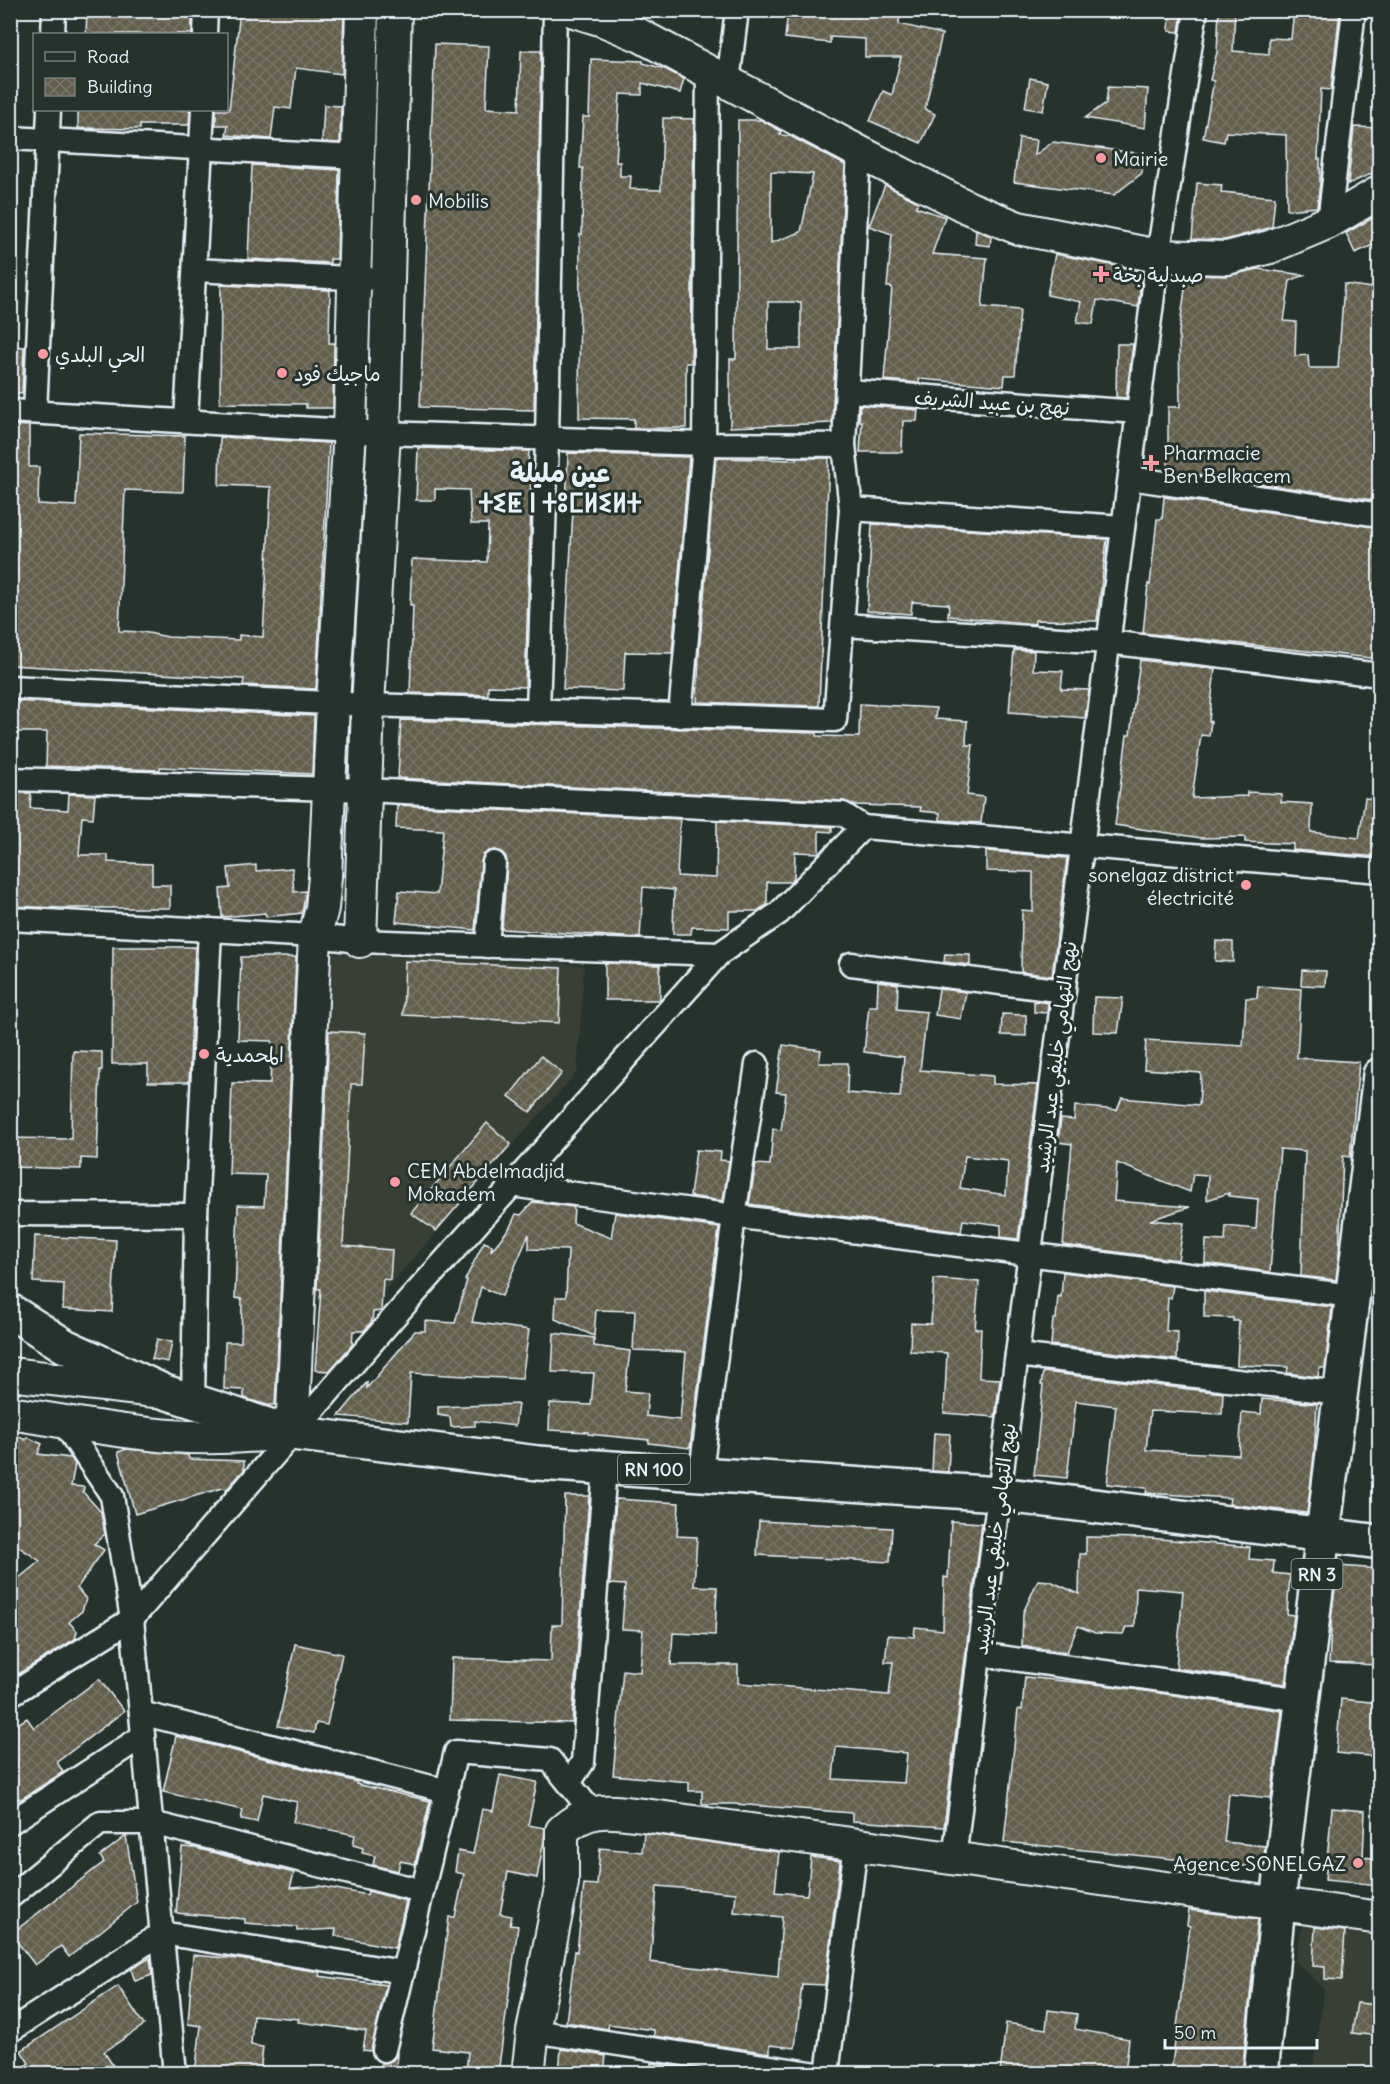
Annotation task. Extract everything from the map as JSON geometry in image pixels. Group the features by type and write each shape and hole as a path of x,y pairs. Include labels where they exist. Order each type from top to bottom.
{"main road":[{"name":"RN 3","path":"1261,2073 1302,1700 1352,1296 1377,1124 1380,1075"},
{"name":"RN 100","path":"10,1311 65,1346 179,1397 292,1433 538,1462 999,1494 1380,1542"}],"street":[{"path":"53,33 54,10"},
{"path":"205,33 206,10"},
{"path":"292,1433 315,936 326,876 333,703 350,430 362,10"},
{"path":"360,941 368,705 384,433 395,10"},
{"path":"538,711 547,440 555,10"},
{"path":"571,10 641,36 859,152 969,208 1018,228 1158,256 1227,258 1270,247 1329,222 1380,192"},
{"path":"680,716 704,444 718,77 737,10"},
{"name":"نهج التهامي خليفي عبد الرشيد","path":"954,1859 1158,256 1196,10"},
{"path":"1329,222 1354,10"},
{"path":"34,412 49,111"},
{"path":"186,421 203,111"},
{"path":"10,138 358,158"},
{"path":"10,687 368,705 835,720 851,509 844,445 859,152"},
{"path":"195,270 388,279"},
{"name":"نهج بن عبيد الشريف","path":"847,391 1138,412"},
{"path":"10,411 547,440 844,445"},
{"path":"1130,478 1380,515"},
{"path":"851,509 1123,527"},
{"path":"843,625 1108,642 1380,675"},
{"path":"10,779 365,790 843,813 863,827 1380,871"},
{"path":"10,1695 132,1619 292,1433 719,954 779,913 863,827"},
{"path":"487,946 494,863"},
{"path":"10,919 315,936 360,941 719,954"},
{"path":"10,1374 179,1397 196,1215 210,930"},
{"path":"851,964 1064,991"},
{"path":"701,1472 734,1216 757,1065"},
{"path":"511,1185 1352,1296"},
{"path":"10,1214 196,1215"},
{"path":"1017,1355 1340,1392"},
{"path":"10,1413 106,1429 172,1436 225,1437 292,1433"},
{"path":"62,1421 112,1496 132,1619 175,2073"},
{"path":"569,1783 583,1762 605,1467"},
{"path":"979,1654 1302,1700"},
{"path":"141,1713 447,1791"},
{"path":"10,1823 143,1736"},
{"path":"384,2050 456,1752 550,1760 592,1812"},
{"path":"528,2073 533,2031 562,1883 562,1832 574,1820 592,1812 643,1815 1380,1918"},
{"path":"10,1897 100,1823 152,1823 422,1892"},
{"path":"827,2073 856,1845"},
{"path":"512,2073 525,1957 562,1883"},
{"path":"10,2031 162,1933 403,1972"},
{"path":"533,2031 817,2073"}],"shaded area":[{"name":"CEM Abdelmadjid Mokadem","path":"326,953 584,965 577,1072 373,1304 303,1296"},
{"path":"1304,1919 1379,1929 1379,2073 1312,2073 1324,1988 1295,1961"}],"building":[{"path":"87,10 192,10 192,33 86,33"},
{"path":"240,10 344,10 342,74 296,68 291,109 275,107 271,139 226,135 228,125 216,125 216,111 229,110"},
{"path":"788,10 900,10 899,24 942,34 925,109 935,114 921,143 870,121 883,91 892,95 901,57 865,57 865,39 830,37 830,43 785,38"},
{"path":"1219,10 1235,10 1233,51 1269,54 1269,38 1291,39 1294,10 1340,10 1331,90 1321,89 1318,159 1320,159 1320,182 1317,207 1287,210 1286,135 1226,132 1224,142 1203,138 1214,81 1210,80 1217,52"},
{"path":"1170,12 1182,12 1179,32 1169,31"},
{"path":"435,44 489,46 486,108 519,110 521,51 541,51 534,410 420,407"},
{"path":"591,59 643,61 643,63 665,69 684,79 680,93 642,83 642,95 620,94 616,162 620,162 620,176 631,176 630,189 661,190 663,118 694,119 691,363 686,363 686,428 634,428 634,419 579,418 580,234 582,234 583,168 580,168 583,117 589,117"},
{"path":"1030,78 1048,82 1043,111 1025,108"},
{"path":"1108,87 1148,89 1145,128 1085,118 1106,103"},
{"path":"324,105 341,106 340,143 322,142"},
{"path":"78,111 190,111 189,125 140,125 140,129 78,128"},
{"path":"738,120 761,120 781,131 780,135 790,136 845,165 832,423 730,427 730,359 736,359","holes":["771,172 813,174 801,232 771,243","768,302 801,302 801,349 768,349"]},
{"path":"1354,127 1380,128 1380,170 1348,184"},
{"path":"1019,138 1037,140 1035,155 1053,142 1143,154 1142,173 1114,195 1014,182"},
{"path":"252,165 339,170 337,259 330,259 330,263 248,259"},
{"path":"1197,183 1222,185 1221,192 1275,197 1272,227 1225,240 1192,239"},
{"path":"885,185 918,202 916,207 945,217 932,254 987,258 982,307 1020,310 1015,375 1005,375 1004,386 919,379 919,383 884,380 892,287 887,287 892,234 869,226"},
{"path":"1380,214 1380,242 1355,253 1346,233"},
{"path":"976,230 991,236 990,246 975,244"},
{"name":"صبدلية بخة","path":"1055,254 1142,271 1138,307 1097,300 1093,324 1077,322 1081,302 1047,295"},
{"path":"1258,269 1304,275 1290,281 1284,321 1296,322 1295,356 1308,355 1309,368 1338,368 1344,284 1380,289 1380,422 1377,422 1375,453 1380,453 1380,501 1168,470 1168,407 1180,407 1179,332 1187,275 1227,276"},
{"name":"ماجيك فود","path":"221,285 330,290 329,343 334,343 333,408 306,408 306,404 220,403"},
{"path":"1117,344 1133,344 1126,398 1116,397"},
{"path":"10,346 24,347 22,393 10,392"},
{"path":"860,405 918,410 917,421 903,421 902,452 860,452 862,421 859,422"},
{"path":"10,425 29,426 29,467 39,467 38,504 76,506 79,433 185,436 183,492 125,490 119,631 143,632 168,637 239,640 239,635 263,637 271,487 219,485 220,437 329,443 316,689 243,685 244,679 10,665"},
{"path":"418,448 529,451 527,478 531,479 531,503 525,687 488,686 488,695 410,693 412,559 487,562 488,524 471,524 469,490 435,489 435,500 416,500"},
{"path":"568,453 689,457 672,653 625,652 623,691 563,689 573,510 566,509"},
{"path":"716,458 797,460 797,458 829,458 819,706 697,702"},
{"path":"1164,497 1380,528 1380,659 1143,633 1157,519 1162,519"},
{"path":"872,524 1107,539 1097,621 1035,620 1035,624 948,616 949,604 912,602 911,614 867,611"},
{"path":"1014,650 1034,651 1033,670 1063,671 1061,689 1089,690 1085,718 1009,712"},
{"path":"1140,660 1215,669 1209,736 1201,735 1192,798 1247,796 1247,792 1282,794 1281,802 1312,804 1311,832 1359,838 1365,798 1380,800 1380,857 1293,850 1293,844 1245,842 1245,837 1202,838 1115,825"},
{"path":"10,701 314,716 312,774 160,767 160,770 46,766 47,732 10,732"},
{"path":"860,704 936,708 935,719 967,721 966,745 973,745 967,795 984,797 981,823 940,820 940,813 920,811 921,807 854,805 844,801 398,778 401,720 817,733 817,736 859,737"},
{"path":"10,793 31,793 30,808 68,810 69,794 95,795 93,818 82,817 79,855 108,855 108,862 152,864 152,885 170,885 170,908 10,906"},
{"path":"397,805 680,819 677,876 716,878 717,821 832,827 832,832 819,831 819,853 795,852 794,878 790,882 767,882 767,905 757,911 729,911 729,928 692,927 691,934 673,934 674,890 643,887 640,938 502,929 506,857 502,852 489,851 483,855 481,862 475,930 396,922 399,891 437,894 443,830 396,828"},
{"path":"986,851 1067,858 1052,976 1021,972 1022,910 1033,911 1033,872 986,871"},
{"path":"256,865 256,871 292,868 294,892 306,891 302,913 266,917 265,913 222,917 220,889 230,888 228,868"},
{"path":"1216,941 1233,942 1233,962 1215,961"},
{"path":"113,947 195,947 189,1082 148,1082 148,1064 112,1064"},
{"path":"945,954 970,955 970,965 944,962"},
{"path":"241,957 296,957 275,1405 244,1398 244,1390 224,1389 225,1342 241,1342 242,1299 235,1298 238,1205 264,1206 266,1175 229,1174 232,1083 270,1084 272,1041 238,1040"},
{"path":"405,961 561,968 559,1023 403,1015"},
{"path":"605,963 660,965 660,1000 605,1000"},
{"path":"1302,970 1326,971 1325,986 1301,985"},
{"path":"878,981 898,984 897,1009 927,1012 920,1070 993,1076 993,1084 1038,1085 1018,1239 1001,1237 1001,1225 963,1220 961,1232 749,1204 756,1164 770,1165 773,1129 781,1130 786,1093 776,1092 783,1045 821,1050 819,1063 848,1063 847,1093 900,1097 904,1057 864,1052 869,1006 877,1006","holes":["965,1156 1008,1161 1006,1195 960,1188"]},
{"path":"1258,986 1301,989 1297,1058 1359,1062 1350,1157 1343,1156 1336,1280 1301,1276 1305,1151 1280,1149 1270,1272 1205,1263 1206,1240 1225,1241 1226,1226 1256,1229 1258,1199 1229,1196 1229,1193 1207,1200 1208,1175 1193,1174 1190,1192 1117,1163 1114,1201 1190,1207 1150,1220 1184,1223 1178,1260 1063,1245 1072,1144 1058,1142 1061,1119 1074,1120 1075,1106 1117,1110 1122,1098 1199,1105 1201,1073 1144,1069 1146,1040 1243,1046 1246,998 1257,998"},
{"path":"939,989 966,992 961,1019 935,1015"},
{"path":"1094,997 1123,998 1118,1033 1093,1032"},
{"path":"1034,1001 1048,1003 1047,1013 1034,1012"},
{"path":"1002,1014 1026,1015 1026,1036 1001,1035"},
{"path":"329,1031 365,1033 362,1084 351,1084 343,1246 392,1250 390,1280 383,1279 381,1311 373,1312 372,1321 364,1331 353,1331 352,1345 329,1371 315,1370 321,1289 317,1289"},
{"path":"73,1051 102,1052 97,1159 81,1158 81,1169 10,1167 10,1138 71,1139"},
{"path":"541,1056 562,1073 530,1112 509,1096"},
{"path":"487,1123 511,1144 436,1231 411,1213"},
{"path":"696,1150 721,1152 720,1160 729,1161 723,1201 690,1196"},
{"path":"533,1202 574,1207 573,1223 611,1238 615,1213 719,1228 690,1448 649,1443 649,1440 588,1434 588,1432 549,1430 550,1403 591,1405 594,1373 552,1372 554,1333 594,1338 594,1346 630,1351 625,1391 648,1393 646,1416 680,1420 686,1352 633,1350 635,1311 596,1310 594,1336 555,1319 556,1297 566,1297 568,1250 529,1249 529,1234 502,1296 481,1287 472,1322 529,1330 522,1379 411,1373 408,1422 339,1416 367,1382 367,1388 415,1331 425,1331 425,1321 455,1323 467,1280 465,1280 484,1242 492,1245 491,1251 510,1227 516,1214 521,1215"},
{"path":"35,1236 116,1240 112,1312 63,1309 64,1284 33,1282"},
{"path":"1063,1272 1173,1286 1171,1298 1168,1297 1166,1331 1178,1332 1177,1360 1051,1345 1053,1319 1056,1319 1058,1296 1061,1297"},
{"path":"934,1279 979,1282 975,1329 981,1329 979,1378 1000,1379 995,1417 944,1413 947,1353 910,1351 911,1323 931,1324"},
{"path":"1204,1291 1332,1307 1325,1368 1319,1368 1318,1377 1287,1373 1288,1367 1237,1365 1239,1321 1233,1321 1233,1318 1204,1317"},
{"path":"157,1339 172,1342 168,1362 152,1359"},
{"path":"1043,1372 1223,1393 1222,1414 1150,1411 1146,1450 1239,1455 1242,1412 1261,1414 1262,1399 1317,1404 1307,1513 1229,1504 1230,1498 1146,1493 1147,1488 1107,1484 1116,1406 1076,1401 1067,1478 1034,1475"},
{"path":"518,1404 515,1426 475,1421 475,1426 451,1427 450,1417 438,1415 438,1407"},
{"path":"10,1433 42,1444 38,1454 71,1458 75,1464 71,1486 84,1487 83,1492 101,1512 105,1534 94,1544 104,1550 77,1588 86,1599 82,1611 69,1622 77,1631 75,1639 10,1679 10,1591 13,1583 40,1561 10,1541"},
{"path":"934,1433 950,1434 948,1472 932,1471"},
{"path":"127,1449 188,1455 189,1459 244,1461 244,1470 227,1489 222,1488 135,1514 118,1452"},
{"path":"565,1496 589,1496 572,1723 450,1720 452,1658 551,1661 552,1625 562,1625"},
{"path":"616,1499 679,1503 677,1536 697,1537 694,1586 717,1587 715,1635 673,1633 671,1665 738,1665 738,1683 889,1695 893,1662 885,1662 888,1635 914,1637 915,1627 943,1630 944,1577 948,1578 951,1521 982,1523 944,1827 852,1821 852,1813 734,1804 702,1804 702,1791 689,1791 689,1782 613,1775 623,1670 640,1672 643,1630 622,1629 625,1585 610,1584","holes":["836,1747 907,1753 904,1783 833,1779"]},
{"path":"759,1521 892,1528 890,1562 757,1555"},
{"path":"1086,1537 1149,1538 1250,1547 1249,1559 1274,1561 1273,1573 1290,1575 1287,1614 1294,1615 1285,1684 1176,1668 1183,1591 1136,1587 1135,1627 1126,1627 1123,1634 1095,1633 1078,1626 1067,1652 1022,1646 1023,1613 1038,1580 1050,1581 1079,1594 1080,1554 1086,1554"},
{"path":"1338,1566 1380,1569 1380,1665 1329,1663 1332,1611"},
{"path":"295,1644 342,1654 327,1725 316,1723 314,1733 278,1726"},
{"path":"1025,1677 1104,1685 1282,1711 1271,1798 1229,1794 1224,1842 1265,1846 1263,1868 1004,1842 1018,1709 1022,1710"},
{"path":"99,1679 124,1711 57,1762 63,1772 10,1804 10,1729 27,1718 34,1728"},
{"path":"1341,1699 1380,1703 1380,1757 1336,1753"},
{"path":"176,1736 357,1782 356,1784 430,1801 415,1864 400,1861 398,1871 373,1865 375,1856 362,1853 363,1848 353,1845 355,1835 293,1822 297,1802 263,1794 257,1822 241,1819 243,1810 163,1792"},
{"path":"500,1775 537,1782 528,1825 545,1828 544,1840 537,1878 508,1872 500,1914 512,1916 510,1925 518,1926 498,2073 466,2073 468,2052 432,2048 449,1917 455,1917 464,1874 455,1872 458,1851 473,1854 482,1809 493,1811"},
{"path":"1332,1808 1365,1811 1363,1857 1380,1859 1380,1885 1325,1880"},
{"path":"644,1833 779,1852 775,1892 807,1895 811,1857 840,1861 825,1985 802,1984 795,2048 770,2045 770,2053 654,2036 654,2030 609,2024 608,2029 566,2022 575,1951 577,1952 584,1884 597,1885 600,1848 642,1852","holes":["657,1886 736,1893 734,1912 782,1917 778,1977 650,1962"]},
{"path":"126,1836 137,1902 69,1957 61,1946 35,1965 11,1934 104,1862 100,1856"},
{"path":"182,1847 195,1848 294,1873 290,1888 320,1886 367,1895 368,1891 406,1901 395,1948 335,1936 336,1929 297,1931 297,1927 245,1923 245,1919 176,1913"},
{"path":"1189,1910 1258,1919 1242,2073 1171,2073 1190,1926 1187,1925"},
{"path":"1315,1927 1345,1931 1342,1980 1325,1979 1325,1967 1313,1966"},
{"path":"193,1955 238,1959 320,1972 319,1976 386,1985 371,2051 363,2050 366,2031 298,2022 299,2019 253,2015 251,2045 263,2047 260,2073 195,2073 201,2026 188,2024"},
{"path":"150,1958 152,1975 135,1981 131,1969"},
{"path":"118,1986 144,2025 104,2052 114,2067 104,2073 14,2073 29,2063 21,2051"},
{"path":"1357,2003 1380,2005 1380,2036 1352,2033"},
{"path":"1048,2010 1077,2014 1075,2029 1129,2039 1125,2073 1000,2073 1006,2023 1046,2029"},
{"path":"561,2049 606,2056 604,2073 559,2073"},
{"path":"397,2054 396,2070 381,2069 381,2063 393,2060"},
{"path":"651,2063 724,2073 651,2073"}],"place":[{"name":"Mairie","path":"1101,158"},
{"name":"Mobilis","path":"416,200"},
{"name":"صبدلية بخة","path":"1101,274"},
{"name":"الحي البلدي","path":"43,354"},
{"name":"ماجيك فود","path":"282,373"},
{"name":"Pharmacie Ben Belkacem","path":"1151,463"},
{"name":"sonelgaz district électricité","path":"1246,885"},
{"name":"المحمدية","path":"204,1054"},
{"name":"CEM Abdelmadjid Mokadem","path":"395,1182"},
{"name":"Agence SONELGAZ","path":"1358,1863"}],"district":[{"name":"عين مليلة ⵜⵉⵟ ⵏ ⵜⵓⵎⵍⵉⵍⵜ","path":"560,487"}]}
